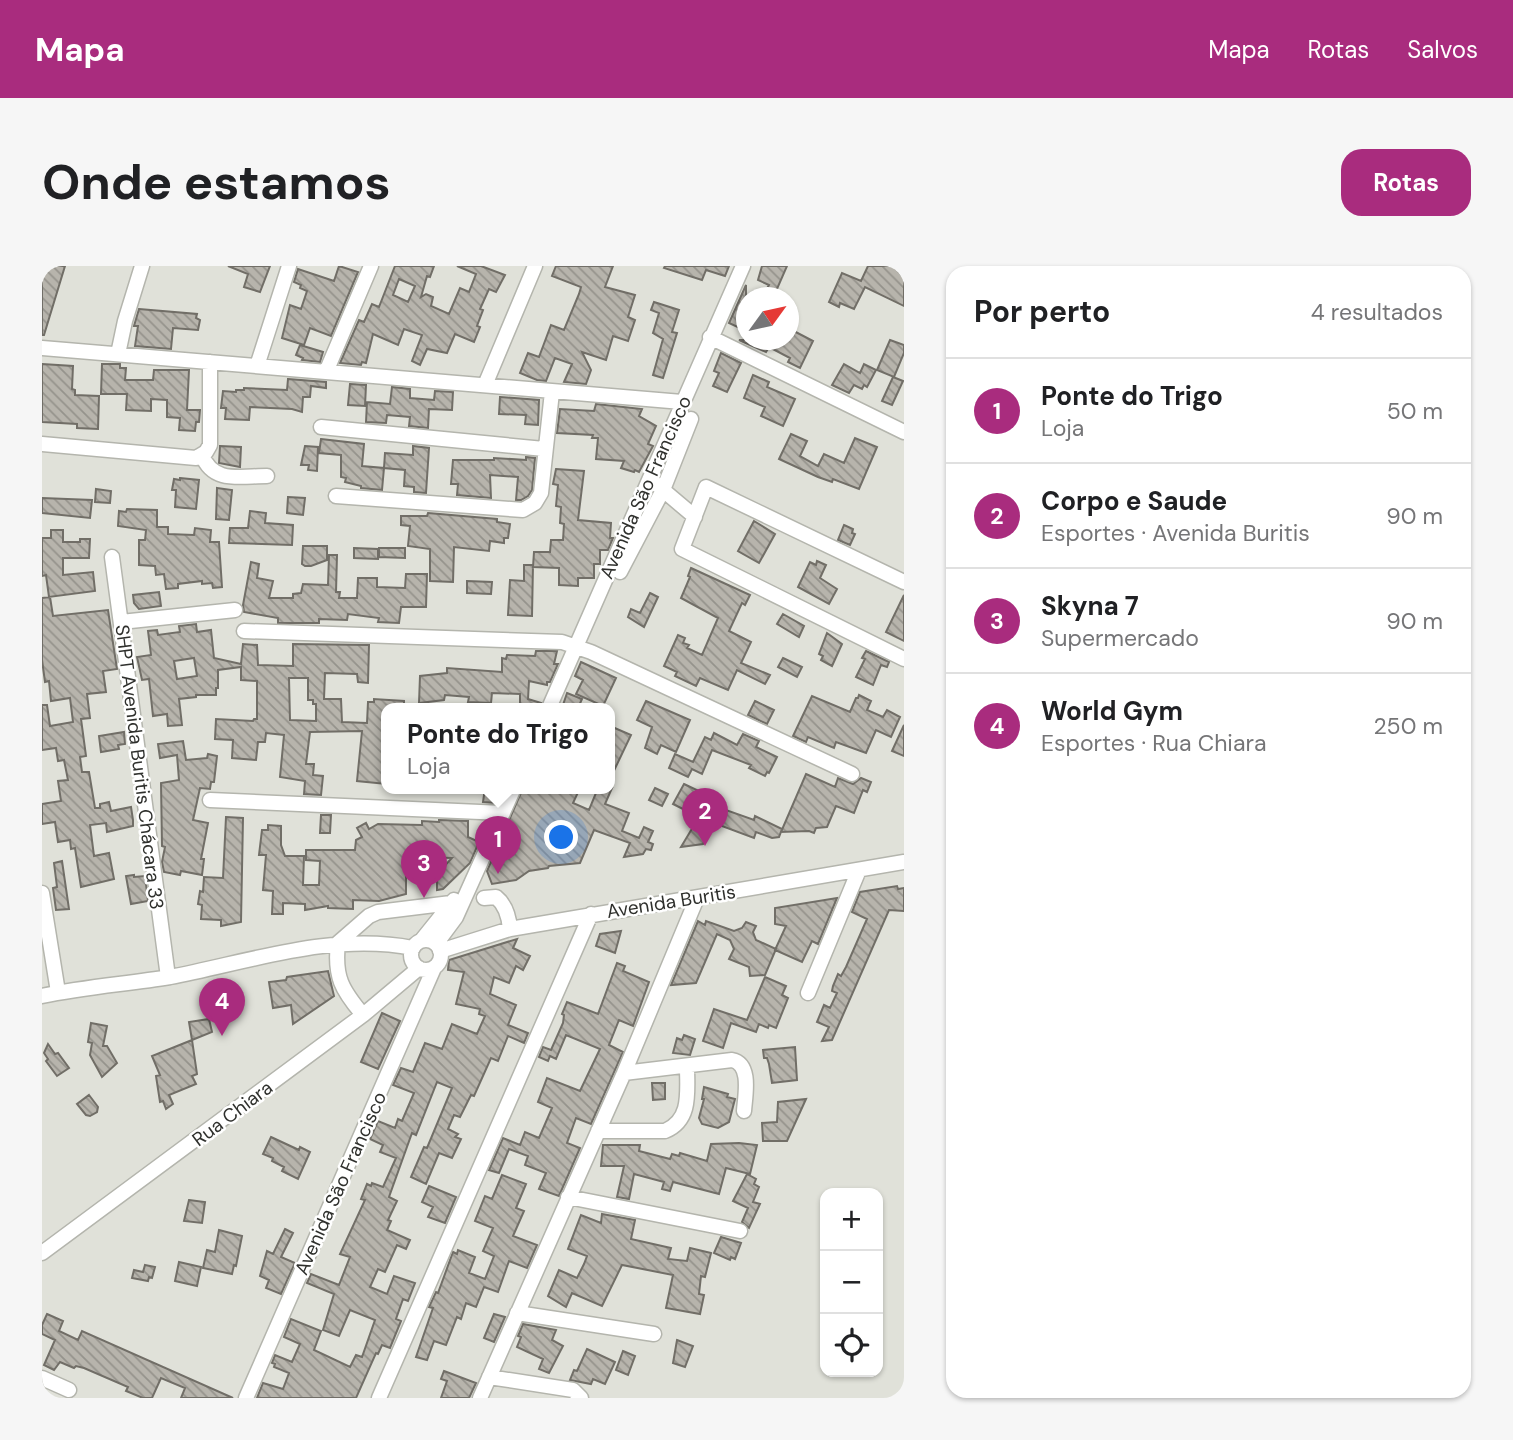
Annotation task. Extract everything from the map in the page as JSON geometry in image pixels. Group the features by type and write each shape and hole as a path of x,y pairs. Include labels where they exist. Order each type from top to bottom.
{"street":[{"path":"118,354 142,266"},
{"path":"257,366 289,266"},
{"path":"326,372 371,266"},
{"path":"485,385 535,266"},
{"name":"Avenida São Francisco","path":"551,703 743,266"},
{"path":"710,337 904,432"},
{"path":"42,348 682,402"},
{"path":"42,444 196,457 202,455 210,445 210,362"},
{"path":"336,496 523,510 535,503 541,493 552,392"},
{"path":"620,572 663,490 691,419"},
{"path":"321,427 544,449"},
{"path":"202,455 213,473 267,476"},
{"path":"649,478 695,517"},
{"path":"904,582 706,487 682,549 904,659"},
{"name":"SHPT Avenida Buritis Chácara 33","path":"113,557 168,977"},
{"path":"121,622 235,610"},
{"path":"244,631 562,642 575,645 852,774"},
{"path":"426,968 412,960 456,917 511,794"},
{"path":"210,800 503,813"},
{"name":"Avenida Buritis","path":"42,996 168,977 338,943 428,946 591,914 904,862"},
{"path":"808,993 859,870"},
{"path":"428,946 451,902 471,880"},
{"path":"42,893 58,992"},
{"path":"484,898 496,897 502,901 510,929"},
{"path":"480,1398 624,1073 697,898"},
{"path":"363,1015 343,991 336,959 338,943 369,916 378,912 451,902"},
{"path":"379,1398 591,914"},
{"name":"Avenida São Francisco","path":"246,1398 426,968 440,961 428,946"},
{"name":"Rua Chiara","path":"42,1253 426,968"},
{"path":"624,1073 738,1061 745,1073 744,1111"},
{"path":"598,1131 665,1131 675,1127 683,1118 687,1099 687,1066"},
{"path":"568,1197 740,1231"},
{"path":"517,1313 654,1334"},
{"path":"489,1377 573,1390 581,1398"},
{"path":"42,1378 69,1390"}],"building":[{"path":"42,266 65,266 44,335 42,335"},
{"path":"228,266 270,266 260,292 244,287 248,274"},
{"path":"339,266 358,272 331,336 310,328 304,345 282,338 290,305 301,309 307,291 294,282 298,269 334,281"},
{"path":"395,266 434,266 430,277 427,276 421,297 426,294 433,297 431,306 449,314 460,288 469,292 476,274 457,266 481,266 505,275 496,292 489,289 480,309 483,310 477,326 480,327 474,342 455,334 447,353 427,349 420,365 412,361 422,335 404,329 398,345 373,334 366,363 340,363 359,320 364,322 372,304 379,307","holes":["399,279 415,286 408,302 393,295"]},
{"path":"556,266 613,266 605,287 635,295 628,317 635,320 628,341 613,336 606,360 582,352 591,370 586,384 564,382 572,364 555,358 546,381 520,373 528,353 539,357 551,325 564,330 579,294 581,287 552,276"},
{"path":"729,266 725,276 706,270 702,280 664,268"},
{"path":"762,266 787,266 778,287 768,287 769,285 758,280"},
{"path":"868,266 904,266 904,306 865,287 854,309 840,303 839,307 829,302 842,273 861,281"},
{"path":"654,302 679,310 672,332 677,333 663,378 653,375 663,339 653,333 659,313 651,310"},
{"path":"736,307 736,326 729,323"},
{"path":"139,309 197,314 196,318 200,320 198,330 173,328 171,349 135,346 138,326 134,326"},
{"path":"799,334 813,341 800,368 788,362 790,358 775,350 799,350"},
{"path":"890,340 904,345 904,353 894,377 877,370"},
{"path":"300,345 323,352 320,362 302,360 303,358 296,355"},
{"path":"721,353 741,363 727,392 713,386 719,373 714,371"},
{"path":"42,364 73,366 72,389 75,390 75,395 99,396 98,429 77,428 77,424 42,422"},
{"path":"102,364 120,364 120,368 126,368 125,380 153,380 154,370 189,370 187,410 200,410 195,431 179,430 180,418 167,417 167,400 151,399 151,411 126,410 127,394 101,394"},
{"path":"844,364 860,373 864,364 876,370 867,387 864,385 862,389 854,385 849,393 832,385"},
{"path":"753,375 769,382 767,387 795,399 783,426 761,416 765,407 744,398"},
{"path":"893,377 903,381 892,405 882,401"},
{"path":"288,379 326,382 326,388 311,386 310,397 303,397 302,412 250,407 249,420 225,419 226,408 221,408 223,391 236,392 244,388 287,390"},
{"path":"350,384 366,385 365,406 348,405"},
{"path":"392,387 410,389 410,398 434,400 435,391 453,392 452,410 429,409 428,428 409,426 410,417 387,415 386,423 366,422 367,402 390,404"},
{"path":"500,397 539,400 538,425 525,424 526,415 499,414"},
{"path":"596,404 642,409 639,416 656,426 648,444 653,446 639,472 621,468 624,461 596,459 598,438 592,438 593,435 557,433 560,409 594,411"},
{"path":"791,434 807,441 800,456 818,466 824,454 844,463 855,438 877,447 859,489 833,479 832,482 818,477 779,459"},
{"path":"321,439 364,444 362,466 384,468 382,490 361,488 345,482 346,478 341,477 341,455 319,453"},
{"path":"220,446 241,447 240,467 219,463"},
{"path":"305,446 318,447 317,471 308,470 309,465 301,465"},
{"path":"413,446 429,448 426,493 414,492 414,487 404,486 405,470 384,468 385,453 413,455"},
{"path":"526,457 535,458 532,490 521,500 516,500 518,477 490,475 491,498 457,495 458,484 451,484 453,460 526,460"},
{"path":"556,469 584,471 578,520 611,523 610,538 613,538 608,550 600,550 600,564 594,564 594,578 578,578 578,586 559,585 559,568 533,567 534,552 550,552 551,540 563,540 561,507 556,506 558,485 553,484"},
{"path":"174,479 199,480 196,509 175,507 176,490 172,490"},
{"path":"217,488 232,490 229,520 216,519"},
{"path":"96,489 111,491 110,503 95,502"},
{"path":"288,497 305,498 303,515 287,513"},
{"path":"42,498 92,500 90,518 42,513"},
{"path":"127,509 157,510 157,527 168,527 168,534 194,535 195,528 211,530 210,542 219,542 222,587 213,588 212,583 202,584 202,581 178,584 178,588 166,589 164,574 156,575 155,566 139,565 139,540 145,540 146,530 118,526 119,511 126,512"},
{"path":"250,511 266,513 265,523 293,525 292,545 229,543 230,528 248,528"},
{"path":"428,513 497,519 497,522 510,524 508,538 504,538 504,543 490,541 489,551 454,547 453,582 430,581 430,549 408,546 410,526 401,525 401,516 427,516"},
{"path":"754,521 775,534 759,563 738,551"},
{"path":"844,525 853,529 852,533 855,534 850,545 838,540"},
{"path":"51,530 63,530 63,542 90,539 89,558 63,558 63,575 93,572 95,591 49,597 46,575 42,576 42,538 51,538"},
{"path":"303,546 327,546 327,560 305,566 302,564"},
{"path":"354,548 378,549 378,559 354,558"},
{"path":"379,548 405,548 405,558 379,557"},
{"path":"329,555 337,555 336,592 340,592 339,598 357,598 358,578 377,578 377,587 405,588 406,574 427,574 426,607 401,607 399,623 378,622 379,618 348,614 347,620 319,619 319,623 278,623 278,618 244,612 251,562 259,564 257,578 273,581 269,598 293,598 293,594 301,593 303,584 328,585"},
{"path":"817,561 826,565 820,578 837,589 829,604 798,587 810,562 816,565"},
{"path":"524,565 533,565 532,616 508,615 510,580 524,581"},
{"path":"691,568 750,595 745,605 742,603 729,631 751,642 741,663 770,675 765,684 737,670 728,690 700,678 696,686 675,676 677,672 664,666 678,635 685,638 683,643 689,645 687,648 702,655 718,618 681,598"},
{"path":"467,581 492,582 491,594 467,593"},
{"path":"159,592 161,606 139,609 134,603 133,595"},
{"path":"650,593 658,597 644,627 628,617 631,609 640,613"},
{"path":"904,595 904,641 886,632"},
{"path":"50,597 53,616 108,610 117,669 103,671 106,692 87,694 90,718 81,719 86,756 80,757 82,772 89,772 95,808 109,802 111,811 131,807 133,826 107,832 106,823 90,825 94,856 109,853 114,879 81,887 75,848 71,849 70,840 58,842 55,822 42,824 42,804 61,801 58,781 68,780 64,760 58,761 56,748 42,750 42,705 47,705 50,726 73,722 70,698 51,701 49,681 45,682 42,660 42,598"},
{"path":"783,614 804,626 799,637 777,624"},
{"path":"196,624 197,632 211,630 214,658 241,664 243,644 257,645 258,665 293,666 293,644 369,645 368,683 358,682 357,674 325,673 324,699 341,699 342,722 367,723 368,702 374,702 374,699 404,701 381,703 381,783 357,781 362,731 310,732 306,764 314,764 313,775 323,776 321,795 304,794 305,781 280,777 284,735 266,733 265,742 258,742 256,760 232,758 233,740 215,739 216,719 257,719 257,681 241,680 241,667 218,670 216,695 196,695 179,699 182,725 168,726 167,714 153,716 149,679 142,680 137,657 151,655 148,631 157,630 158,635 180,632 179,626","holes":["194,658 197,676 177,679 174,661","289,678 308,678 308,700 313,700 313,704 316,704 316,721 290,720"]},
{"path":"827,633 842,644 832,666 821,660 823,656 819,654"},
{"path":"536,651 557,651 554,664 558,664 550,682 547,682 547,685 529,681 528,699 541,703 520,703 520,694 492,693 491,703 468,702 469,697 445,695 444,700 419,703 420,676 447,673 447,668 502,672 502,658 506,659 507,655 535,656"},
{"path":"866,651 889,662 887,667 881,665 873,685 856,677"},
{"path":"783,658 802,667 797,677 778,667"},
{"path":"581,662 616,678 604,703 596,703 576,694 583,680 575,676"},
{"path":"567,693 582,699 580,703 564,703"},
{"path":"859,695 871,701 867,710 883,717 887,710 900,717 891,737 876,730 866,753 836,742 834,748 808,737 806,742 793,736 812,696 850,712"},
{"path":"646,701 690,720 676,752 661,745 657,754 645,748 652,727 637,720"},
{"path":"755,701 774,710 767,724 748,715"},
{"path":"904,725 904,756 892,751"},
{"path":"615,728 631,735 615,769"},
{"path":"124,732 125,744 118,745 119,749 101,752 99,736"},
{"path":"714,733 737,745 743,734 759,741 756,747 777,757 769,773 765,776 749,768 751,765 712,750 702,774 692,769 688,777 669,768 675,754 693,762 705,737 711,740"},
{"path":"183,741 186,760 207,758 208,754 217,756 214,782 211,782 210,789 200,788 193,820 208,823 201,859 204,859 202,875 181,871 180,875 164,872 162,862 165,847 162,846 161,783 179,780 177,755 160,758 158,744"},
{"path":"806,774 835,787 838,778 853,784 861,778 871,782 867,792 863,790 854,813 836,806 827,827 816,828 814,833 781,832"},
{"path":"684,784 722,802 720,808 754,820 755,816 782,829 779,837 772,838 756,832 754,838 714,823 703,844 681,847 699,817 673,804"},
{"path":"655,788 668,794 662,806 649,800"},
{"path":"484,794 501,794 497,803 483,802"},
{"path":"520,794 577,794 573,803 589,810 596,794 609,794 605,804 629,813 622,831 639,838 644,827 653,831 648,842 653,844 651,850 646,849 643,854 624,857 630,843 594,830 580,863 549,866 529,871 516,880 492,884 487,871"},
{"path":"321,815 331,815 330,833 320,833"},
{"path":"226,817 243,818 241,922 221,926 221,920 201,919 202,905 198,904 200,891 203,892 204,877 223,878"},
{"path":"422,821 468,821 468,837 479,842 470,863 443,889 437,890 437,874 452,858 417,857 416,874 406,874 406,894 379,901 353,900 353,909 328,906 305,910 305,904 283,903 283,914 272,914 273,891 263,890 266,855 259,855 262,830 268,830 268,825 281,826 281,845 285,856 304,856 303,885 319,885 320,861 306,860 306,850 355,850 356,840 362,837 357,828 366,823 369,829 378,824 422,825"},
{"path":"62,861 69,909 56,910 54,863"},
{"path":"126,876 145,876 148,901 131,904"},
{"path":"897,886 898,889 904,888 904,911 889,910 832,1040 822,1041 829,1027 817,1022 824,1005 830,1008 837,993 832,991 833,986 838,974 841,976 846,967 867,919 852,912 860,892"},
{"path":"837,898 818,944 812,941 802,962 775,950 786,926 775,924 775,908"},
{"path":"698,921 705,925 706,921 734,931 742,928 746,922 756,926 753,932 756,940 776,949 765,975 750,976 749,967 729,959 734,949 730,940 717,934 696,983 671,985"},
{"path":"621,931 615,953 596,946 600,934"},
{"path":"517,939 513,948 530,956 523,970 516,966 509,983 494,977 490,994 516,1005 508,1025 528,1033 524,1043 508,1036 498,1061 491,1058 474,1096 471,1095 460,1117 454,1115 448,1129 458,1134 455,1137 461,1139 452,1158 439,1153 426,1184 411,1177 424,1147 427,1148 452,1088 437,1082 416,1135 412,1133 389,1197 397,1201 388,1220 391,1221 387,1230 410,1240 406,1249 397,1245 385,1272 378,1269 370,1287 387,1294 394,1276 415,1283 408,1301 403,1299 396,1319 401,1321 390,1348 382,1345 378,1354 376,1353 356,1398 257,1398 263,1383 283,1389 289,1373 274,1367 275,1364 272,1363 275,1355 292,1362 300,1344 284,1337 291,1319 321,1331 314,1350 350,1367 356,1355 362,1357 375,1320 350,1310 339,1336 323,1330 334,1294 307,1283 311,1274 339,1285 350,1257 340,1254 365,1200 361,1199 367,1184 383,1187 396,1158 380,1152 383,1145 370,1139 378,1121 395,1128 398,1119 402,1121 414,1093 393,1085 401,1068 413,1072 425,1043 442,1049 452,1024 477,1034 485,1016 479,1014 480,1009 456,1004 464,972 448,970 449,960"},
{"path":"617,963 625,966 623,971 649,982 633,1026 619,1020 609,1045 623,1052 591,1124 576,1118 567,1143 580,1148 559,1196 539,1189 546,1173 525,1165 528,1156 509,1149 499,1173 489,1170 503,1138 520,1145 525,1132 539,1138 552,1108 538,1102 547,1078 580,1091 600,1049 566,1035 556,1059 550,1056 548,1061 539,1057 543,1047 551,1050 563,1023 562,1014 567,1002 598,1014"},
{"path":"328,971 334,996 293,1024 291,1005 273,1008 269,982"},
{"path":"765,977 786,986 782,995 788,998 776,1028 759,1024 756,1032 731,1023 723,1048 703,1041 714,1009 747,1020"},
{"path":"382,1013 400,1021 378,1069 361,1062"},
{"path":"209,1019 212,1032 192,1040 189,1022"},
{"path":"91,1023 107,1026 103,1046 107,1046 117,1063 102,1077 90,1055 92,1043 88,1042"},
{"path":"684,1035 695,1039 690,1055 673,1053 677,1038 682,1040"},
{"path":"192,1040 197,1074 192,1076 196,1084 169,1095 173,1104 166,1109 163,1101 160,1102 156,1076 160,1075 152,1056"},
{"path":"48,1044 69,1068 57,1076 46,1061 48,1059 44,1053"},
{"path":"795,1047 797,1080 772,1083 769,1064 767,1058 764,1058 763,1050"},
{"path":"652,1083 665,1083 665,1099 653,1100"},
{"path":"704,1087 728,1094 727,1097 735,1099 729,1122 718,1128 702,1124 699,1118"},
{"path":"89,1095 98,1107 97,1112 90,1116 77,1104"},
{"path":"806,1099 787,1141 763,1141 762,1123 777,1122 778,1102"},
{"path":"271,1137 310,1152 298,1179 282,1171 284,1167 263,1154"},
{"path":"711,1144 757,1145 750,1174 726,1168 719,1194 673,1182 670,1191 662,1189 664,1182 634,1174 629,1199 617,1197 624,1166 601,1166 603,1145 640,1145 639,1151 670,1159 672,1154 679,1156 680,1153 707,1161"},
{"path":"747,1174 756,1179 754,1184 759,1187 753,1202 760,1204 749,1228 742,1222 748,1208 733,1201"},
{"path":"502,1175 526,1184 516,1208 524,1211 513,1236 537,1245 527,1268 509,1261 498,1292 484,1287 476,1307 466,1303 461,1319 457,1317 446,1345 434,1341 427,1360 416,1357 433,1308 429,1307 436,1292 438,1293 453,1252 457,1254 458,1250 475,1257 469,1273 485,1279 494,1256 483,1251 493,1228 475,1221 485,1196 492,1199"},
{"path":"429,1186 456,1197 445,1223 428,1217 433,1207 422,1202"},
{"path":"189,1200 205,1202 202,1223 184,1221"},
{"path":"602,1214 635,1220 631,1239 671,1248 668,1259 687,1261 690,1248 711,1253 705,1277 701,1276 699,1294 704,1295 700,1314 666,1308 673,1275 622,1265 602,1306 572,1293 566,1307 548,1296 559,1270 577,1278 584,1264 587,1256 568,1249 581,1215 601,1223"},
{"path":"285,1229 293,1233 281,1257 295,1263 281,1294 266,1288 269,1280 260,1276 267,1251 273,1254"},
{"path":"219,1230 242,1236 232,1274 203,1268 207,1250 215,1252"},
{"path":"721,1237 741,1243 735,1259 731,1257 730,1260 714,1253"},
{"path":"179,1262 201,1267 197,1286 175,1281"},
{"path":"145,1265 155,1267 152,1278 149,1277 148,1281 132,1278 134,1270 143,1272"},
{"path":"47,1314 63,1321 59,1331 78,1340 82,1331 233,1398 181,1398 185,1388 161,1378 152,1398 143,1398 126,1391 128,1387 84,1368 74,1368 60,1362 54,1370 44,1365 55,1340 42,1334 42,1325"},
{"path":"494,1314 505,1317 494,1342 484,1338"},
{"path":"523,1324 556,1330 552,1340 563,1346 549,1373 539,1369 543,1359 517,1347"},
{"path":"677,1340 693,1346 685,1367 673,1363"},
{"path":"587,1349 615,1362 605,1384 593,1379 591,1384 570,1380"},
{"path":"623,1351 635,1356 628,1375 616,1370"},
{"path":"444,1371 476,1383 469,1398 441,1398 447,1381 441,1379"}],"place":[{"name":"Corpo e Saude","path":"705,846"},
{"name":"Ponte do Trigo","path":"498,874"},
{"name":"Skyna 7","path":"424,898"},
{"name":"World Gym","path":"222,1036"}]}
